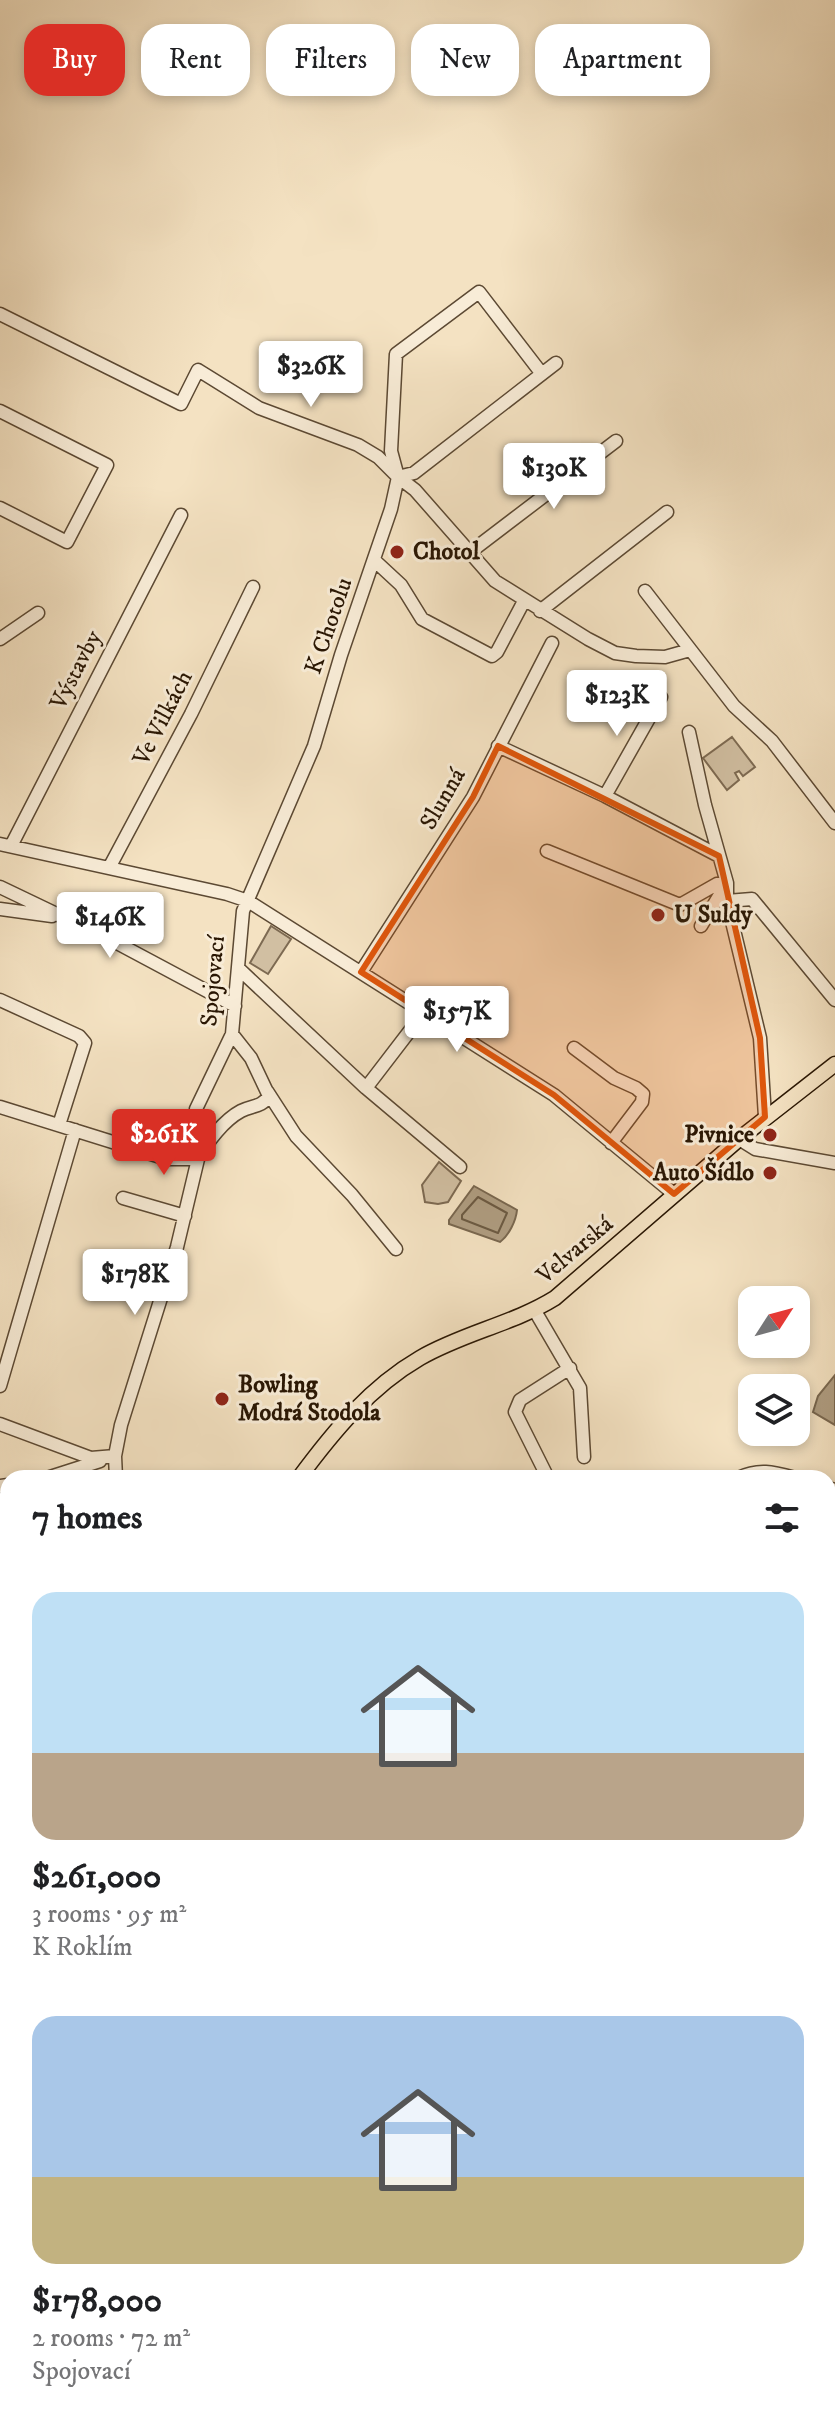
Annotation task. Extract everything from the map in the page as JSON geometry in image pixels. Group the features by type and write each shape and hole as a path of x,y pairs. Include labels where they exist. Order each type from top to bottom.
{"main road":[{"name":"Velvarská","path":"306,1470 364,1398 421,1357 535,1311 555,1298 765,1117 835,1064"}],"street":[{"name":"K Chotolu","path":"248,901 314,746 391,509 398,477 391,451 396,354 479,292 542,374"},
{"path":"0,314 181,404 198,370 259,408 358,445 378,457 415,490 495,581 540,611 615,653 665,657 690,650"},
{"path":"398,477 414,473 556,363"},
{"path":"0,411 107,465 67,542 0,508"},
{"path":"469,553 616,441"},
{"path":"540,611 667,512"},
{"name":"Výstavby","path":"6,845 181,515"},
{"path":"374,560 401,585 422,619 492,656 524,601"},
{"name":"Ve Vilkách","path":"109,868 191,714 253,587"},
{"path":"645,591 734,706 772,741 835,823"},
{"path":"0,639 38,613"},
{"name":"Slunná","path":"361,972 473,797 552,643"},
{"path":"605,796 661,697"},
{"path":"689,732 727,883 727,901 760,1038 765,1117"},
{"path":"498,746 605,796 719,856"},
{"path":"6,845 248,901 554,1095 674,1194"},
{"path":"547,851 680,905 717,884 727,883"},
{"path":"701,926 727,883"},
{"path":"0,887 235,1006"},
{"path":"727,901 752,899 835,1000"},
{"name":"Spojovací","path":"116,1470 121,1425 185,1216 198,1159 196,1109 232,1034 240,923 248,901"},
{"path":"0,909 65,918"},
{"path":"238,968 366,1088 460,1167"},
{"path":"0,1000 79,1036 85,1043 59,1125"},
{"path":"366,1088 425,1011"},
{"path":"232,1034 251,1058 267,1091 296,1136 352,1195 396,1249"},
{"path":"574,1048 614,1078 643,1094 642,1102 611,1143"},
{"path":"0,1107 167,1159 198,1159 206,1145 234,1116 266,1101 269,1096 267,1091"},
{"path":"0,1386 75,1130"},
{"path":"739,1139 755,1149 835,1163"},
{"path":"123,1198 185,1216"},
{"path":"535,1311 580,1388 584,1457"},
{"path":"544,1470 515,1412 520,1400 570,1368"},
{"path":"0,1424 83,1456 115,1456"},
{"path":"72,1470 115,1456"}],"highlighted area":[{"path":"498,746 719,856 760,1038 765,1117 674,1194 554,1095 361,972 473,797"}],"shaded area":[{"path":"732,737 755,767 743,776 739,771 735,773 739,780 727,790 703,758"},
{"path":"271,926 291,939 268,974 250,963"},
{"path":"439,1162 461,1181 448,1202 425,1202 422,1185"}],"water":[{"path":"474,1186 517,1210 512,1228 500,1242 449,1224"},
{"path":"835,1375 835,1425 813,1412 818,1396"}],"place":[{"name":"Chotol","path":"397,552"},
{"name":"U Suldy","path":"658,915"},
{"name":"Pivnice","path":"770,1135"},
{"name":"Auto Šídlo","path":"770,1173"},
{"name":"Bowling Modrá Stodola","path":"222,1399"}]}
